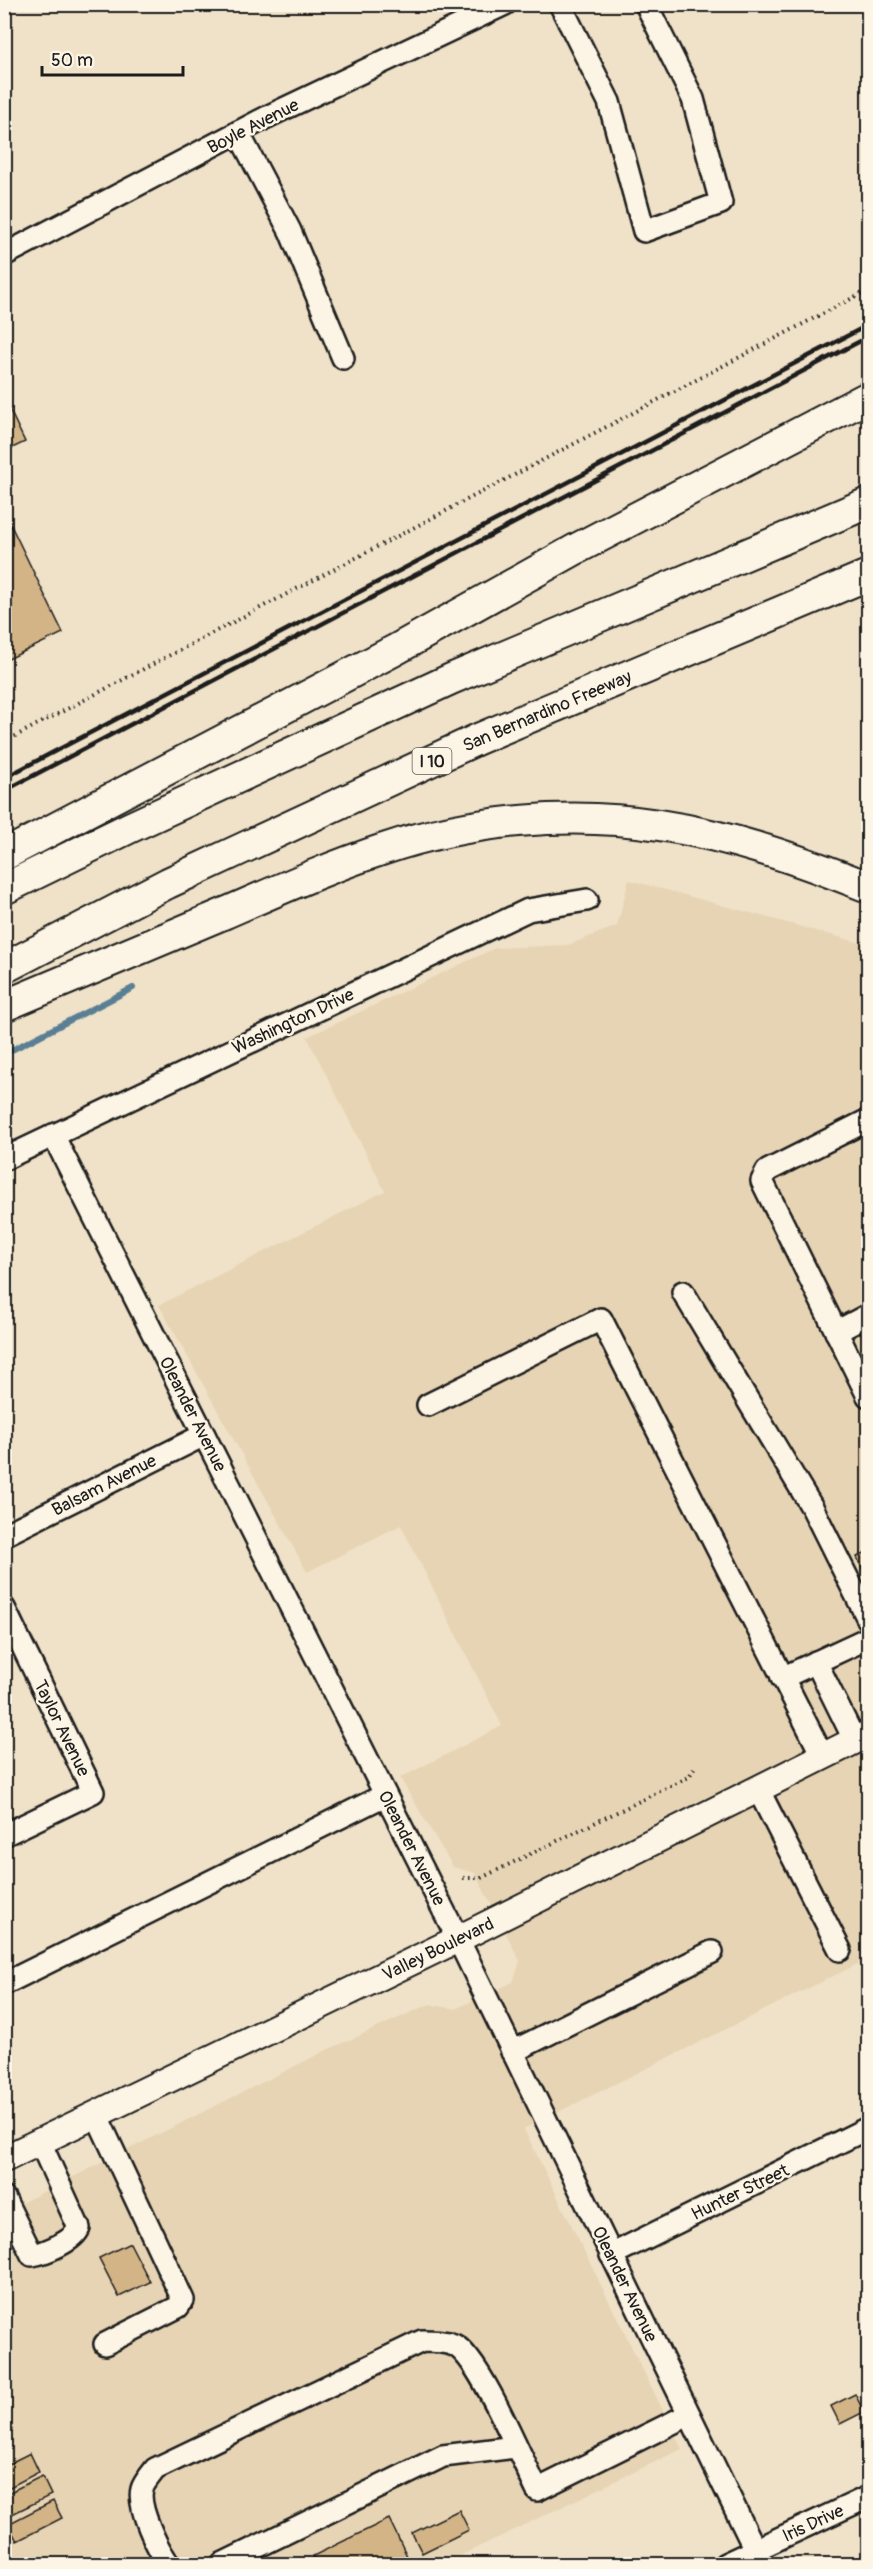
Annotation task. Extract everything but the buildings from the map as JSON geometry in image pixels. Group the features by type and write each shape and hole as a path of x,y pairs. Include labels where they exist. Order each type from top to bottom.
{"highway":[{"path":"4,855 395,650 576,549 868,397"},
{"path":"4,889 131,827 451,679 868,503"},
{"name":"San Bernardino Freeway","path":"4,968 168,883 478,740 868,575"},
{"path":"4,1006 317,874 385,849 444,832 553,820 609,820 678,828 711,834 780,853 868,887"}],"main road":[{"name":"Valley Boulevard","path":"4,2159 458,1939 862,1737"}],"street":[{"name":"Boyle Avenue","path":"4,255 238,132 505,4"},
{"path":"560,4 609,102 644,231 721,203 693,99 646,4"},
{"path":"238,132 290,231 343,357"},
{"name":"Washington Drive","path":"4,1159 528,910 587,900"},
{"path":"868,1120 768,1171 762,1181 868,1396"},
{"name":"Oleander Avenue","path":"53,1135 458,1939 758,2557"},
{"path":"683,1292 813,1509 868,1618"},
{"path":"836,1332 868,1316"},
{"path":"428,1405 601,1319 823,1756"},
{"name":"Balsam Avenue","path":"4,1535 204,1435"},
{"name":"Taylor Avenue","path":"4,1608 93,1792 4,1835"},
{"path":"782,1678 868,1638"},
{"path":"816,1662 862,1737"},
{"path":"758,1789 840,1950"},
{"path":"4,1984 385,1795"},
{"path":"512,2052 712,1952"},
{"path":"96,2114 183,2300 177,2307 105,2344"},
{"name":"Hunter Street","path":"611,2255 868,2128"},
{"path":"4,2198 32,2255 78,2232 79,2228 40,2142"},
{"path":"169,2565 158,2547 141,2504 142,2488 156,2469 422,2341 438,2341 456,2346 475,2366 537,2490 688,2415"},
{"path":"222,2565 443,2456 515,2447"},
{"name":"Iris Drive","path":"725,2565 758,2557 868,2497"}],"path":[{"path":"4,742 868,290"},
{"path":"463,1878 481,1878 689,1777 694,1768"}],"shaded area":[{"path":"629,880 868,945 868,1959 524,2129 682,2449 443,2564 5,2564 5,2211 327,2050 430,2004 455,2009 513,1982 520,1961 475,1873 453,1867 400,1778 502,1726 401,1525 307,1572 159,1305 385,1191 307,1037 495,948 568,945 617,926"}],"waterway":[{"path":"4,1054 133,988"}],"railway":[{"path":"4,778 868,325"},
{"path":"4,791 868,337"}]}
